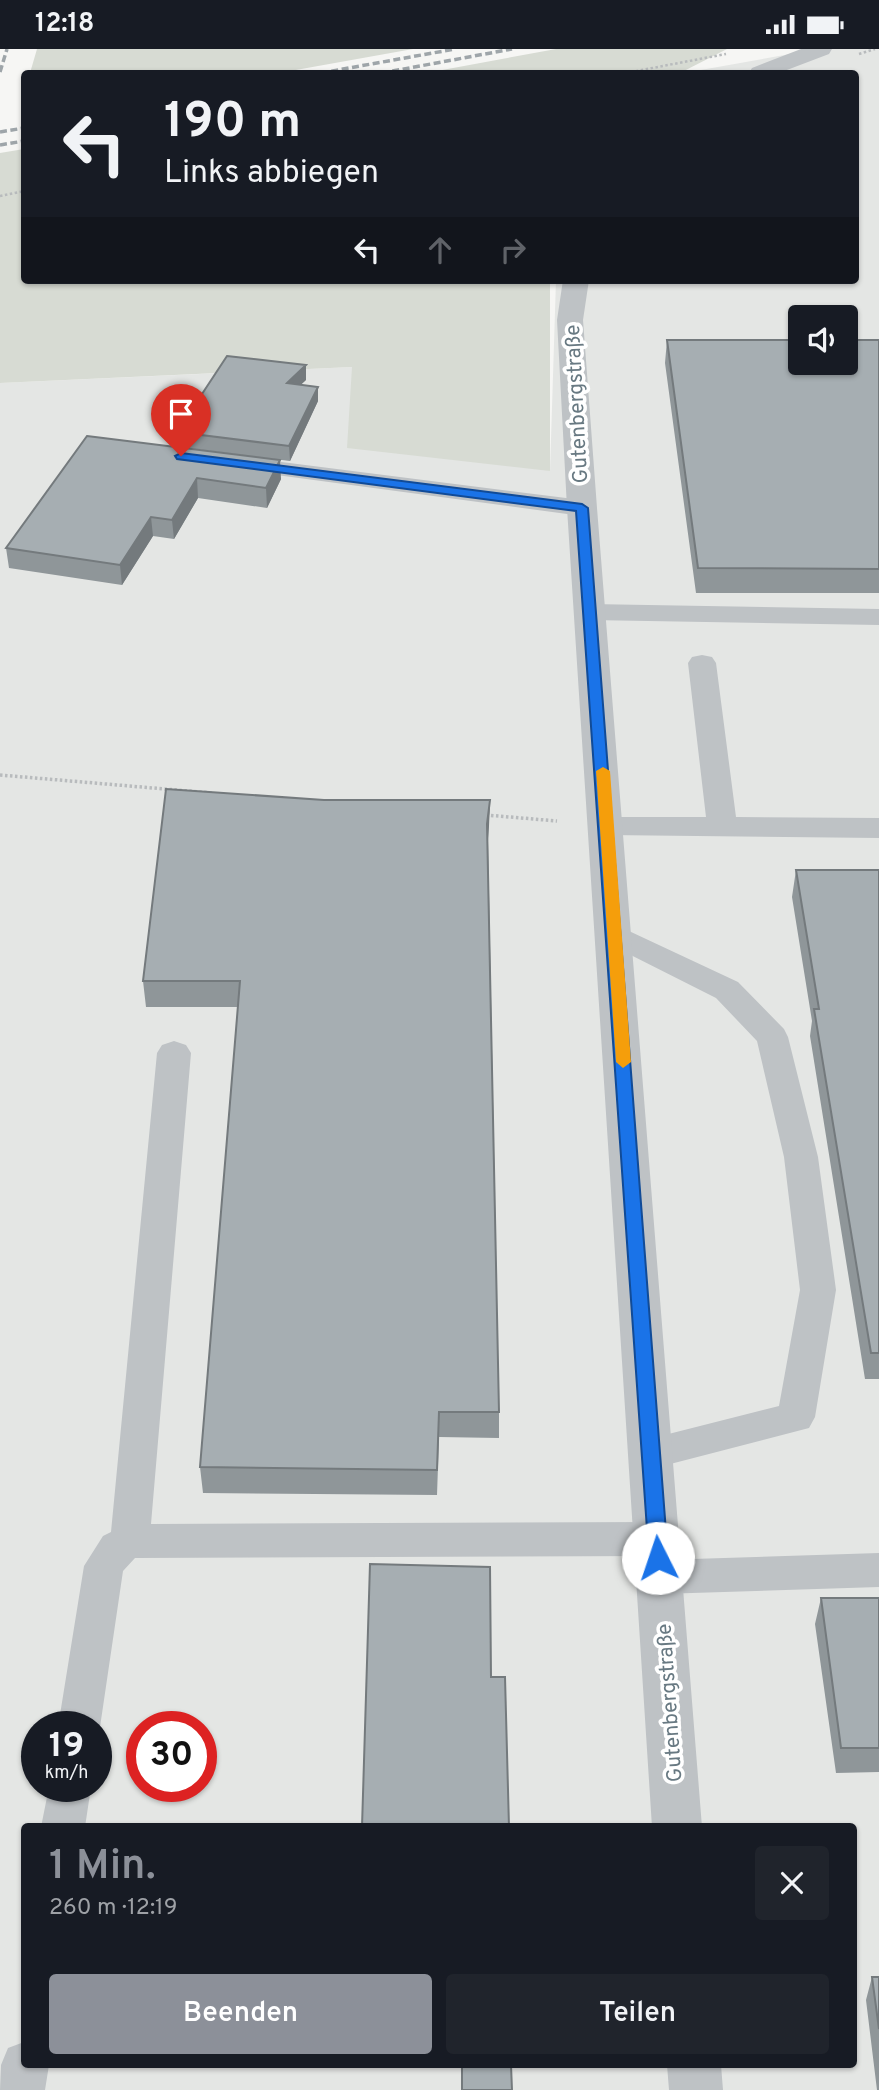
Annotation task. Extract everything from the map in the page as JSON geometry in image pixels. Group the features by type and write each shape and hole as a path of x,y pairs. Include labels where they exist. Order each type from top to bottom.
{"street":[{"path":"768,70 821,49"},
{"name":"Gutenbergstraße","path":"575,284 570,320 582,508 677,1823"},
{"path":"694,2068 696,2090"}],"lane":[{"path":"208,460 582,508"},
{"path":"590,613 879,617"},
{"path":"702,663 722,827"},
{"path":"607,826 879,828"},
{"path":"614,934 727,990 772,1037 801,1157 818,1290 796,1417 651,1453"},
{"path":"130,1541 174,1053"},
{"path":"81,1711 104,1566 117,1548 130,1541 658,1558 879,1570"},
{"path":"65,1823 68,1802"},
{"path":"21,2090 25,2068"}],"path":[{"path":"642,70 735,52"},
{"path":"0,196 21,192"},
{"path":"0,775 221,793"},
{"path":"483,815 607,826"}],"shaded area":[{"path":"37,49 413,49 296,70 31,70"},
{"path":"556,49 727,49 686,70 442,70"},
{"path":"818,49 879,49 879,2090 0,2090 0,383 353,367 550,471 556,284 859,284 859,70 701,70"},
{"path":"21,150 21,284 550,284 550,471 347,448 352,367 0,383 0,153"}],"building":[{"path":"667,340 788,340 788,375 858,375 858,340 879,340 879,569 698,568"},
{"path":"227,356 306,365 287,383 318,387 289,446 177,432"},
{"path":"87,436 280,460 266,488 197,478 172,520 151,517 120,565 6,548"},
{"path":"166,789 324,800 490,800 487,824 499,1412 439,1412 437,1470 200,1467 240,981 143,981"},
{"path":"796,870 879,870 879,1353 871,1353 814,1009 819,1009"},
{"path":"370,1564 490,1567 491,1677 505,1677 509,1823 362,1823"},
{"path":"821,1598 879,1598 879,1748 841,1748"},
{"path":"872,1977 879,1977 879,2029"},
{"path":"462,2068 511,2068 512,2090 462,2090"}],"railway":[{"path":"0,72 7,49"},
{"path":"338,70 455,49"},
{"path":"398,70 512,49"},
{"path":"0,132 21,128"},
{"path":"0,145 21,142"}],"slow traffic":[{"path":"603,771 623,1062"}],"route":[{"path":"181,456 452,489 582,508 658,1558"}]}
